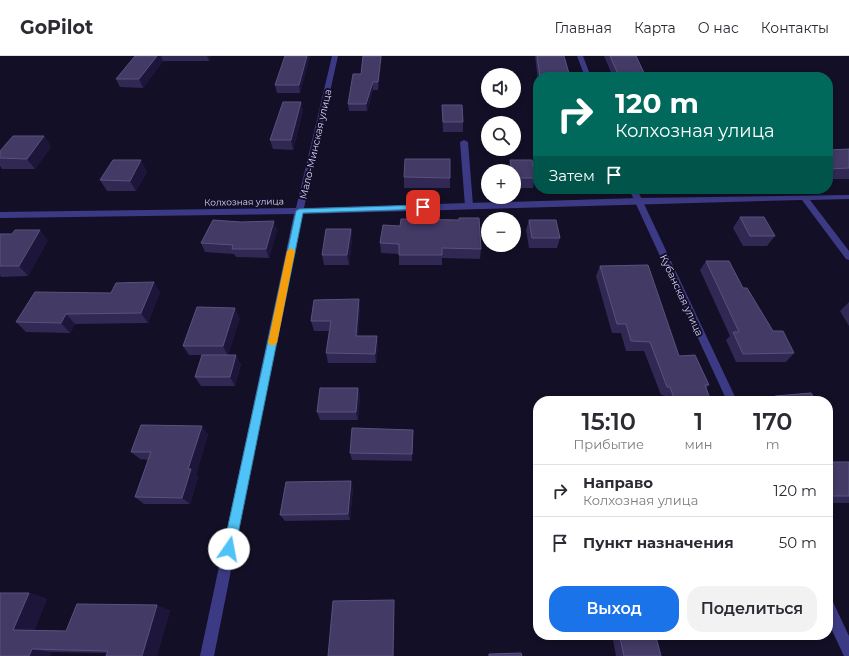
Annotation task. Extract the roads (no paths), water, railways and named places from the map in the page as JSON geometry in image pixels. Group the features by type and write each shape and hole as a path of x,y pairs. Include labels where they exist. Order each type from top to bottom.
{"street":[{"name":"Мало-Минская улица","path":"207,656 299,211 335,56"},
{"path":"580,56 586,72"},
{"path":"464,142 469,206"},
{"name":"Кубанская улица","path":"635,194 730,396"},
{"name":"Колхозная улица","path":"0,215 299,211 638,201 849,197"},
{"path":"804,198 849,257"},
{"path":"833,618 849,652"}]}
